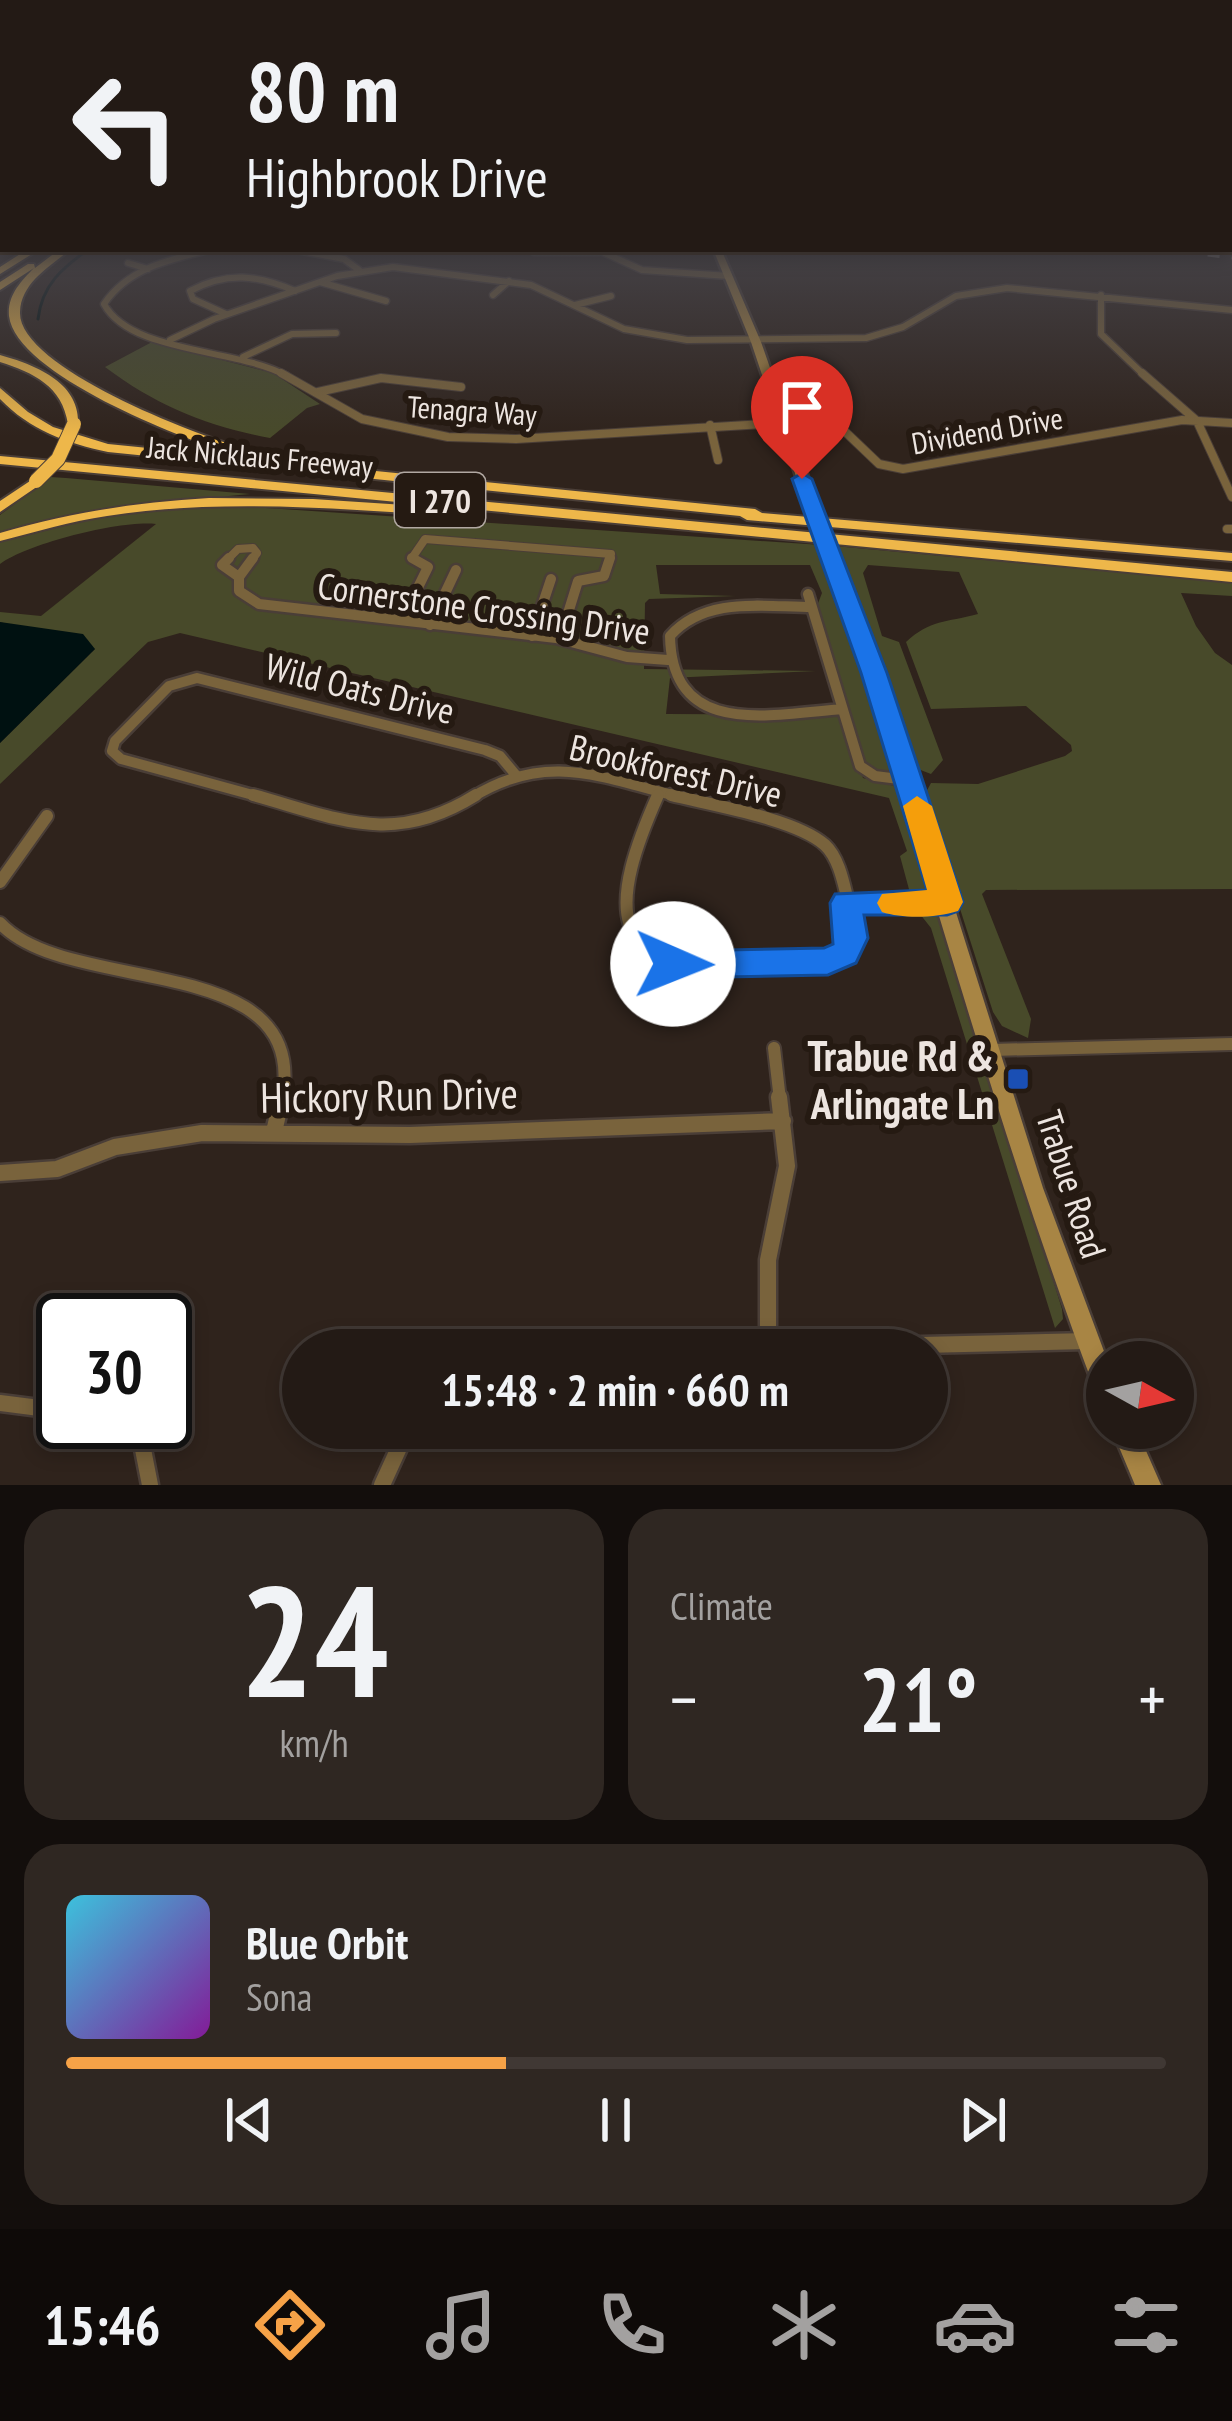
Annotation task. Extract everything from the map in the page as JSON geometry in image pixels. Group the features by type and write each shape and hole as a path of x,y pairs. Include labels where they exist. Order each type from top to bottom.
{"highway":[{"path":"17,298 18,331 40,355 176,432 222,447 337,469"},
{"path":"0,358 55,382 73,407 74,424 58,459 0,508"},
{"path":"0,392 32,423 86,444 802,519"},
{"name":"Jack Nicklaus Freeway","path":"0,449 1232,557"},
{"path":"0,464 414,509"},
{"name":"Jack Nicklaus Freeway","path":"0,464 1232,577"},
{"path":"0,537 106,510 196,499 261,498 880,543"}],"main road":[{"name":"Trabue Road","path":"738,298 909,780 1087,1341"},
{"path":"1132,1449 1148,1485"}],"street":[{"name":"Tenagra Way","path":"109,298 105,310 122,327 278,368 368,421 439,436 561,440 780,423"},
{"path":"194,298 226,314"},
{"path":"170,340 273,298"},
{"path":"377,298 386,301"},
{"path":"563,298 602,321 643,334 756,342 882,334 951,298"},
{"path":"575,305 601,298"},
{"path":"1101,298 1101,334 1197,421 1232,497"},
{"path":"1130,298 1232,310"},
{"path":"243,357 292,334 336,333"},
{"path":"318,392 381,378 461,387"},
{"name":"Dividend Drive","path":"775,404 813,401 879,464 903,470 1153,424 1232,423"},
{"path":"710,425 718,460"},
{"path":"402,620 428,567 412,558 424,539 611,554 604,576 578,581 560,639"},
{"path":"430,625 456,570"},
{"name":"Cornerstone Crossing Drive","path":"239,577 239,590 259,604 560,639 627,657 668,660"},
{"path":"532,636 551,579"},
{"name":"Cornerstone Crossing Drive","path":"810,601 842,709 711,709 679,691 668,660 673,631 698,613 810,601"},
{"name":"Wild Oats Drive","path":"112,751 115,741 182,679 197,678 485,750 500,757 515,774"},
{"path":"842,709 864,770 885,779 909,780"},
{"name":"Brookforest Drive","path":"112,751 121,759 370,827 403,828 435,818 515,774 563,772 816,838 835,858 846,903"},
{"path":"658,795 630,859 625,893 636,932 655,956 693,967 828,962 844,953 852,938 846,903 947,902"},
{"path":"0,882 47,816"},
{"path":"0,923 14,938 39,950 233,1003 264,1019 276,1033 285,1057 285,1084 274,1132"},
{"path":"992,1050 1232,1044"},
{"path":"768,1329 767,1260 787,1180 774,1048"},
{"name":"Hickory Run Drive","path":"0,1173 57,1169 116,1147 174,1135 410,1135 783,1120"},
{"path":"948,1344 1086,1341"},
{"path":"0,1403 36,1408"},
{"path":"145,1449 150,1485"},
{"path":"382,1485 398,1449"}],"green space":[{"path":"152,342 273,373 320,404 307,408 270,438 204,421 144,393 105,367"},
{"path":"50,477 250,494 112,507 0,534 0,515"},
{"path":"207,504 822,545 897,766 894,772 882,775 867,767 817,606 822,593 810,565 656,565 660,594 736,596 649,599 645,603 644,669 816,671 670,678 666,714 841,715 863,778 902,788 929,889 910,893 900,856 907,851 889,798 180,633 148,642 0,784 0,743 95,649 0,622 0,612 41,616 156,524 76,535 0,564 0,542 108,515"},
{"path":"835,546 1232,583 1232,596 1181,593 1215,653 1232,665 1232,889 986,890 982,894 1031,1019 1028,1038 1002,1026 993,1012 924,796 931,783 978,784 1065,756 1072,751 1071,745 1026,706 931,709 906,642 931,625 978,614 959,572 868,565 863,573 882,636 899,642 943,760 931,774 918,769"},
{"path":"916,909 929,909 942,920 1062,1309 1063,1319 1055,1328 931,928"}],"shaded area":[{"path":"0,622 83,634 95,649 0,743"}],"waterway":[{"path":"38,319 43,298"}],"slow traffic":[{"path":"893,903 947,902 917,806"}],"place":[{"name":"Trabue Rd & Arlingate Ln","path":"1018,1079"}],"route":[{"path":"673,964 828,962 844,953 852,938 846,903 947,902 874,673 802,479"}]}
